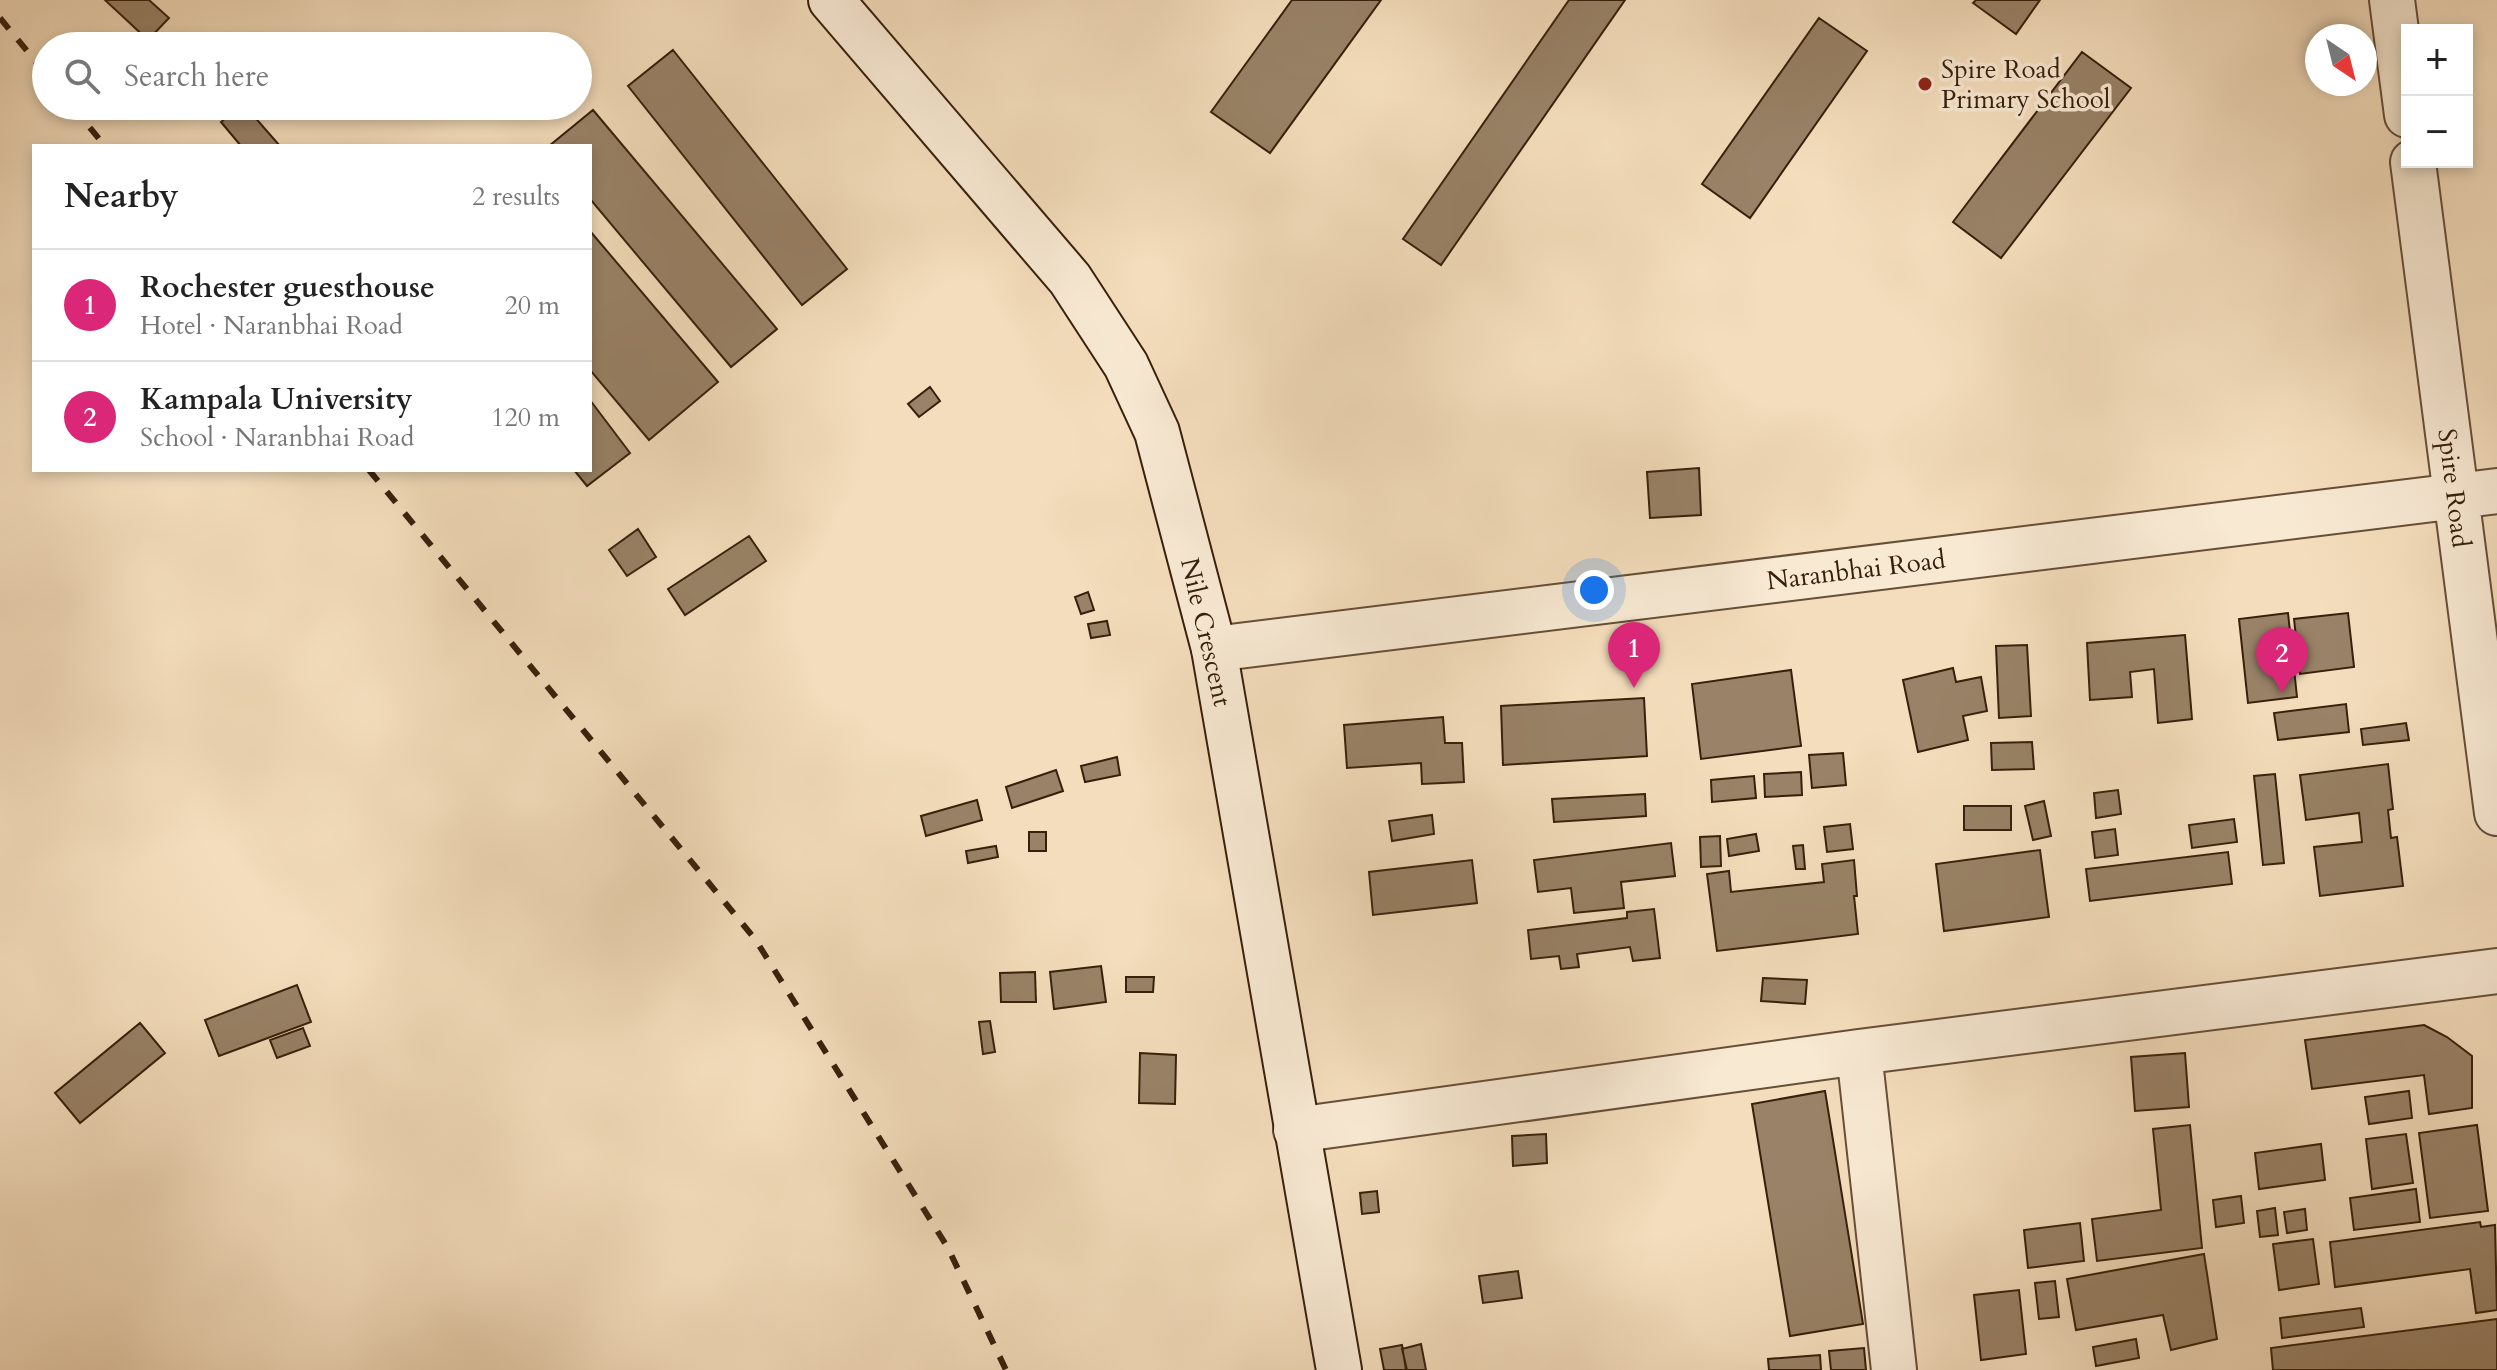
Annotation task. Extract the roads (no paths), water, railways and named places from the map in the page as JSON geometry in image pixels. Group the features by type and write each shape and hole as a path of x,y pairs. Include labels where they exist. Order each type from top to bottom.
{"street":[{"name":"Nile Crescent","path":"831,0 1070,279 1126,365 1157,432 1214,649 1339,1370"},
{"path":"2392,0 2405,96"},
{"name":"Spire Road","path":"2414,168 2476,493 2497,813"},
{"name":"Naranbhai Road","path":"1214,649 2476,493"},
{"path":"1296,1130 1859,1052 2497,971"},
{"path":"1859,1052 1894,1370"}],"railway":[{"path":"0,18 32,57"},
{"path":"84,120 103,144"},
{"path":"371,472 755,939 948,1248 1006,1370"}],"place":[{"name":"Spire Road Primary School","path":"1925,84"},
{"name":"Rochester guesthouse","path":"1634,688"},
{"name":"Kampala University","path":"2282,693"}]}
